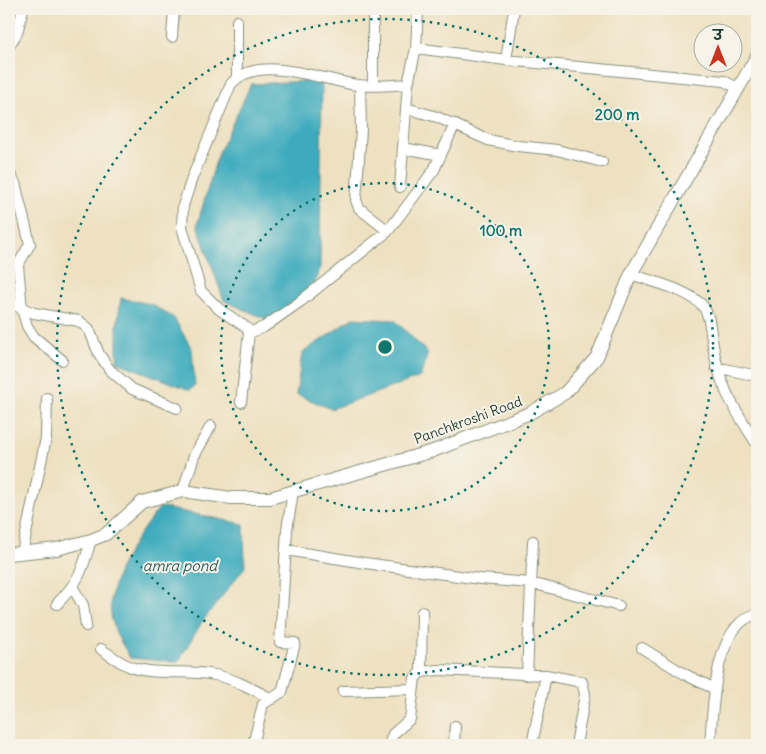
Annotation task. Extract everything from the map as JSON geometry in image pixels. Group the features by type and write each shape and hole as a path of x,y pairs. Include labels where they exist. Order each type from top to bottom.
{"street":[{"path":"172,37 174,9"},
{"path":"373,9 373,85"},
{"path":"400,187 408,84 416,48 418,9"},
{"path":"506,60 514,9"},
{"path":"9,46 17,33 21,10"},
{"path":"237,21 237,77"},
{"path":"416,48 506,60 724,81 739,89"},
{"name":"Panchkroshi Road","path":"15,553 56,549 91,540 106,534 142,502 183,491 231,498 270,498 433,451 530,414 565,394 597,356 631,274 757,56"},
{"path":"242,402 249,333 247,328 219,309 201,291 182,227 183,206 192,178 231,84 237,77 265,69 290,69 335,81 360,85 408,84"},
{"path":"360,85 361,130 356,200 359,208 388,231"},
{"path":"406,108 455,124 488,140 518,146 557,150 602,162"},
{"path":"249,333 264,327 301,302 388,231 434,170 455,124"},
{"path":"403,148 441,155"},
{"path":"9,172 15,183 30,244 18,265 22,309 27,326 34,337 62,360"},
{"path":"631,274 689,295 702,306 708,317 716,366 728,400 757,444"},
{"path":"9,303 34,313 79,320 89,329 99,354 110,370 132,389 177,408"},
{"path":"716,366 757,376"},
{"path":"15,553 46,438 47,398"},
{"path":"183,491 194,456 211,426"},
{"path":"253,745 263,704 282,692 295,643 280,642 286,550 293,491"},
{"path":"57,604 73,588 81,575 91,540"},
{"path":"527,675 533,541"},
{"path":"286,550 480,579 531,583 619,606"},
{"path":"73,588 83,605 86,626"},
{"path":"421,672 422,612"},
{"path":"710,745 715,689 724,651 734,630 742,621 757,614"},
{"path":"642,648 686,675 715,689"},
{"path":"101,649 130,666 145,670 182,671 215,675 238,682 272,699"},
{"path":"389,745 393,734 410,719 412,689 415,678 421,672 438,670 546,675 582,682 585,694 576,745"},
{"path":"532,745 546,675"},
{"path":"343,691 412,689"},
{"path":"454,745 455,726"}],"water":[{"path":"322,80 320,269 312,290 268,320 224,301 197,225 218,154 251,84"},
{"path":"121,298 151,304 174,318 192,349 195,386 190,390 117,362 117,325"},
{"path":"353,318 395,320 428,353 420,377 331,409 296,394 302,353"},
{"name":"amra pond","path":"160,507 244,524 245,567 202,622 178,662 130,658 115,631 111,612 111,596 122,563"}]}
